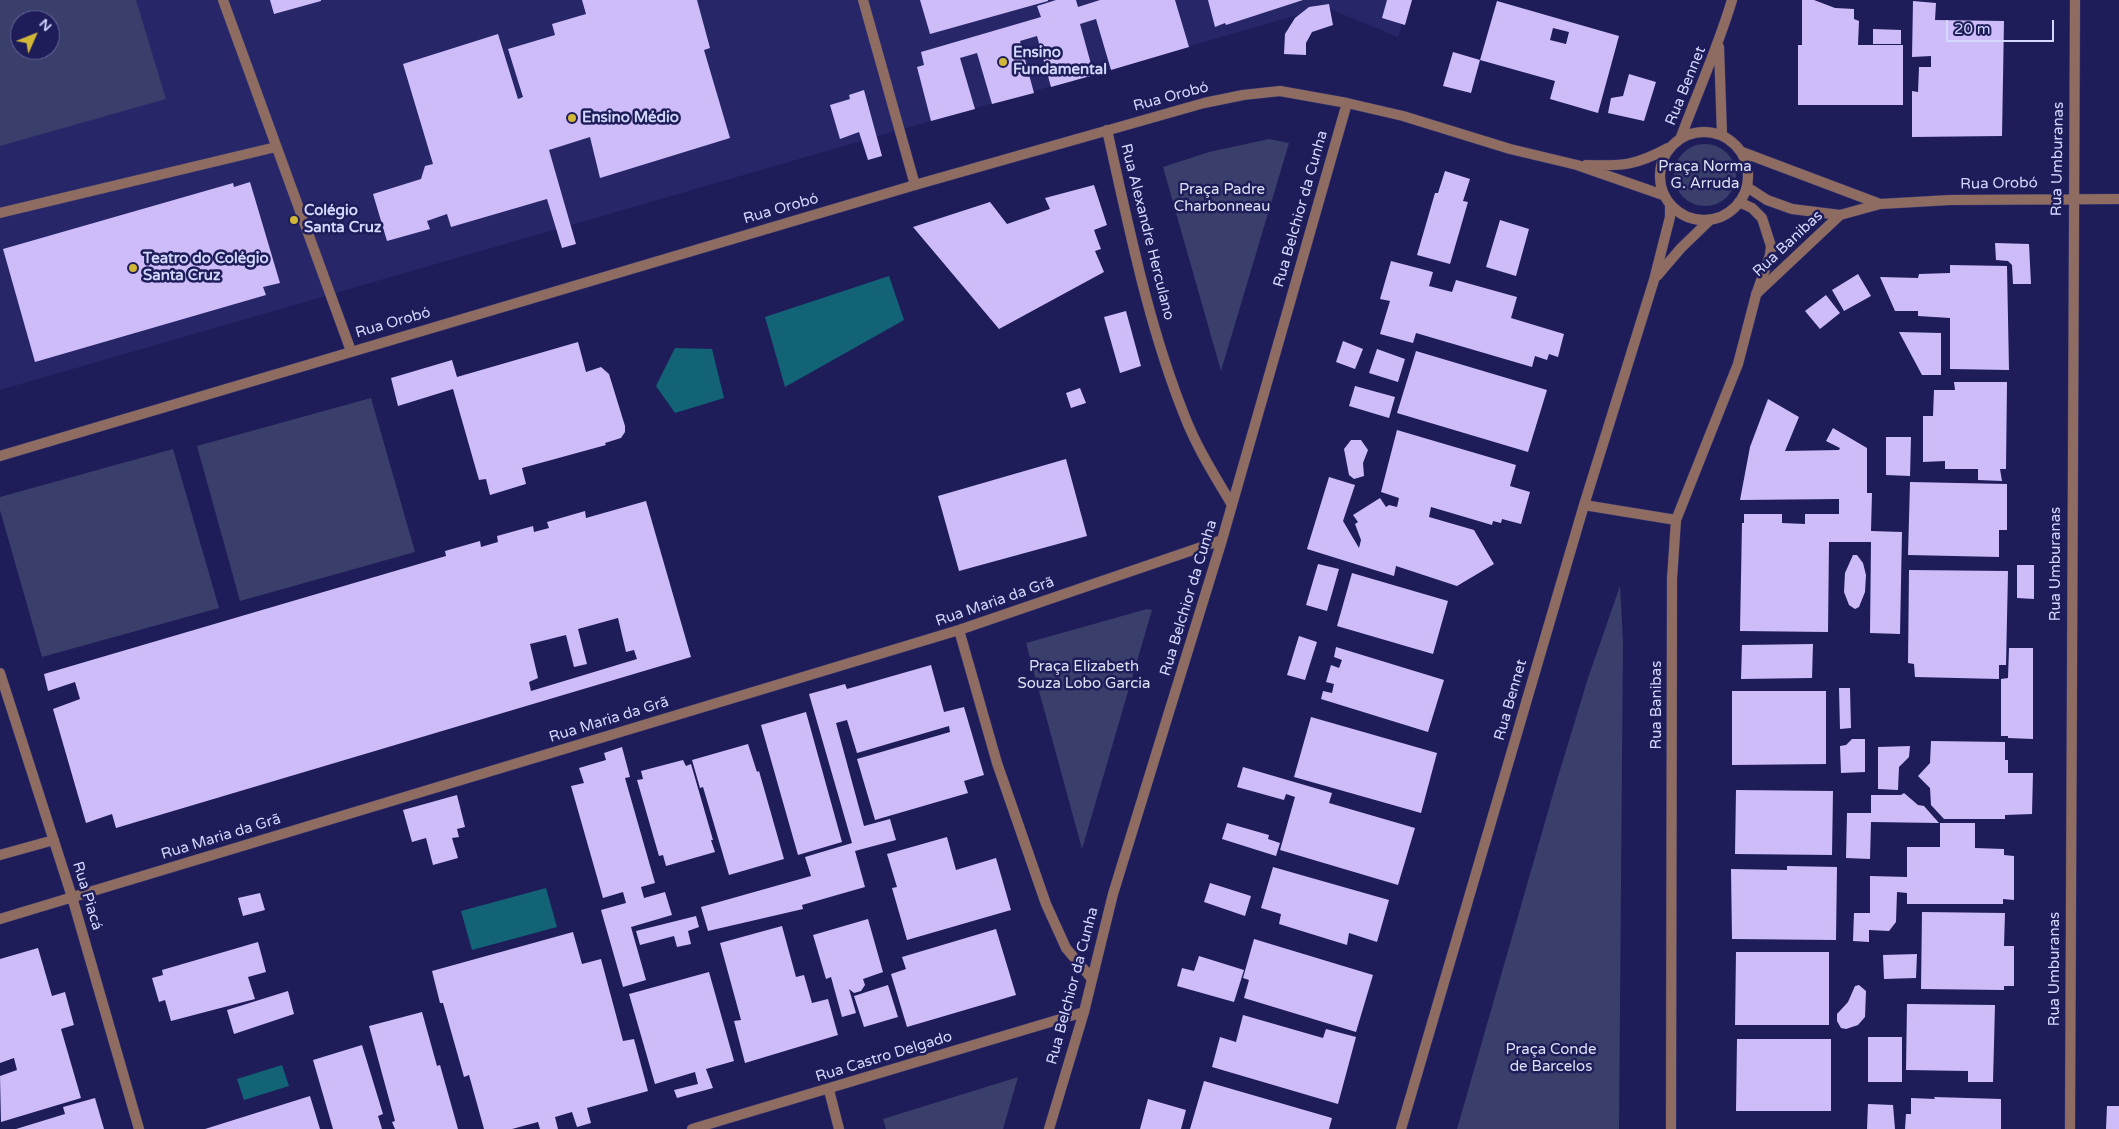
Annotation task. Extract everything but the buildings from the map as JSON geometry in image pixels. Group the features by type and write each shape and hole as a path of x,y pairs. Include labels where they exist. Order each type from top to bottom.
{"street":[{"path":"223,0 351,350"},
{"path":"863,0 915,185"},
{"name":"Rua Bennet","path":"1681,137 1707,68 1718,46 1732,0"},
{"name":"Rua Umburanas","path":"2070,1129 2072,198 2075,0"},
{"name":"Rua Bennet","path":"1718,46 1723,114 1722,135"},
{"name":"Rua Orobó","path":"0,456 351,350 915,185 1107,130 1243,95 1280,91 1347,103 1403,116 1510,149 1577,165 1663,195"},
{"name":"Rua Belchior da Cunha","path":"1049,1129 1084,1012 1113,894 1222,540 1347,103"},
{"name":"Rua Alexandre Herculano","path":"1107,130 1140,280 1166,365 1185,419 1205,460 1232,505"},
{"path":"1708,131 1722,135 1733,142 1742,152 1748,174 1747,187 1739,202 1727,214 1710,220 1696,219 1682,214 1670,205 1663,195 1659,179 1661,163 1668,148 1681,137 1694,132 1708,131"},
{"path":"0,213 276,147"},
{"name":"Rua Orobó","path":"1577,165 1623,166 1645,161 1668,148"},
{"name":"Rua Orobó","path":"1742,152 1880,204"},
{"name":"Rua Orobó","path":"1747,187 1767,200 1792,209 1840,215 1880,204 1950,200 2119,199"},
{"name":"Rua Banibas","path":"1671,1129 1672,579 1676,520 1738,364 1756,294 1771,246 1762,218 1752,208 1739,202"},
{"name":"Rua Bennet","path":"1401,1129 1584,505 1654,280 1670,217 1670,205"},
{"name":"Rua Banibas","path":"1756,294 1840,215"},
{"name":"Rua Bennet","path":"1654,280 1667,262 1710,220"},
{"path":"1584,505 1676,520"},
{"name":"Rua Maria da Grã","path":"0,919 959,630 1222,540"},
{"path":"959,630 997,763 1046,904 1066,948 1092,979"},
{"name":"Rua Piacá","path":"0,673 72,897 140,1129"},
{"path":"0,855 54,840"},
{"name":"Rua Castro Delgado","path":"692,1129 829,1090 1084,1012"},
{"path":"829,1090 838,1129"}],"shaded area":[{"name":"Colégio Santa Cruz","path":"0,0 1410,0 1398,37 1325,7 0,390"},
{"path":"889,276 904,320 785,387 765,317"},
{"path":"675,348 712,349 724,398 675,413 656,386"},
{"path":"546,888 557,927 472,950 461,911"},
{"path":"282,1065 289,1086 244,1100 237,1079"}],"green space":[{"path":"0,0 136,0 166,99 0,146"},
{"name":"Praça Padre Charbonneau","path":"1269,139 1289,143 1221,371 1163,167 1209,152"},
{"name":"Praça Norma G. Arruda","path":"1705,144 1717,146 1727,153 1734,163 1736,175 1734,187 1727,197 1717,204 1705,206 1693,204 1683,197 1676,187 1674,175 1676,163 1683,153 1693,146"},
{"path":"371,398 415,552 240,601 197,446"},
{"path":"173,449 219,608 42,657 0,510 0,497"},
{"name":"Praça Conde de Barcelos","path":"1620,586 1623,641 1619,1129 1457,1129 1557,780 1588,678"},
{"name":"Praça Elizabeth Souza Lobo Garcia","path":"1147,609 1152,610 1082,849 1026,643"},
{"path":"1018,1077 1003,1129 886,1129 883,1119"}],"place":[{"name":"Ensino Fundamental","path":"1003,62"},
{"name":"Ensino Médio","path":"572,118"},
{"name":"Colégio Santa Cruz","path":"294,220"},
{"name":"Teatro do Colégio Santa Cruz","path":"133,268"}]}
